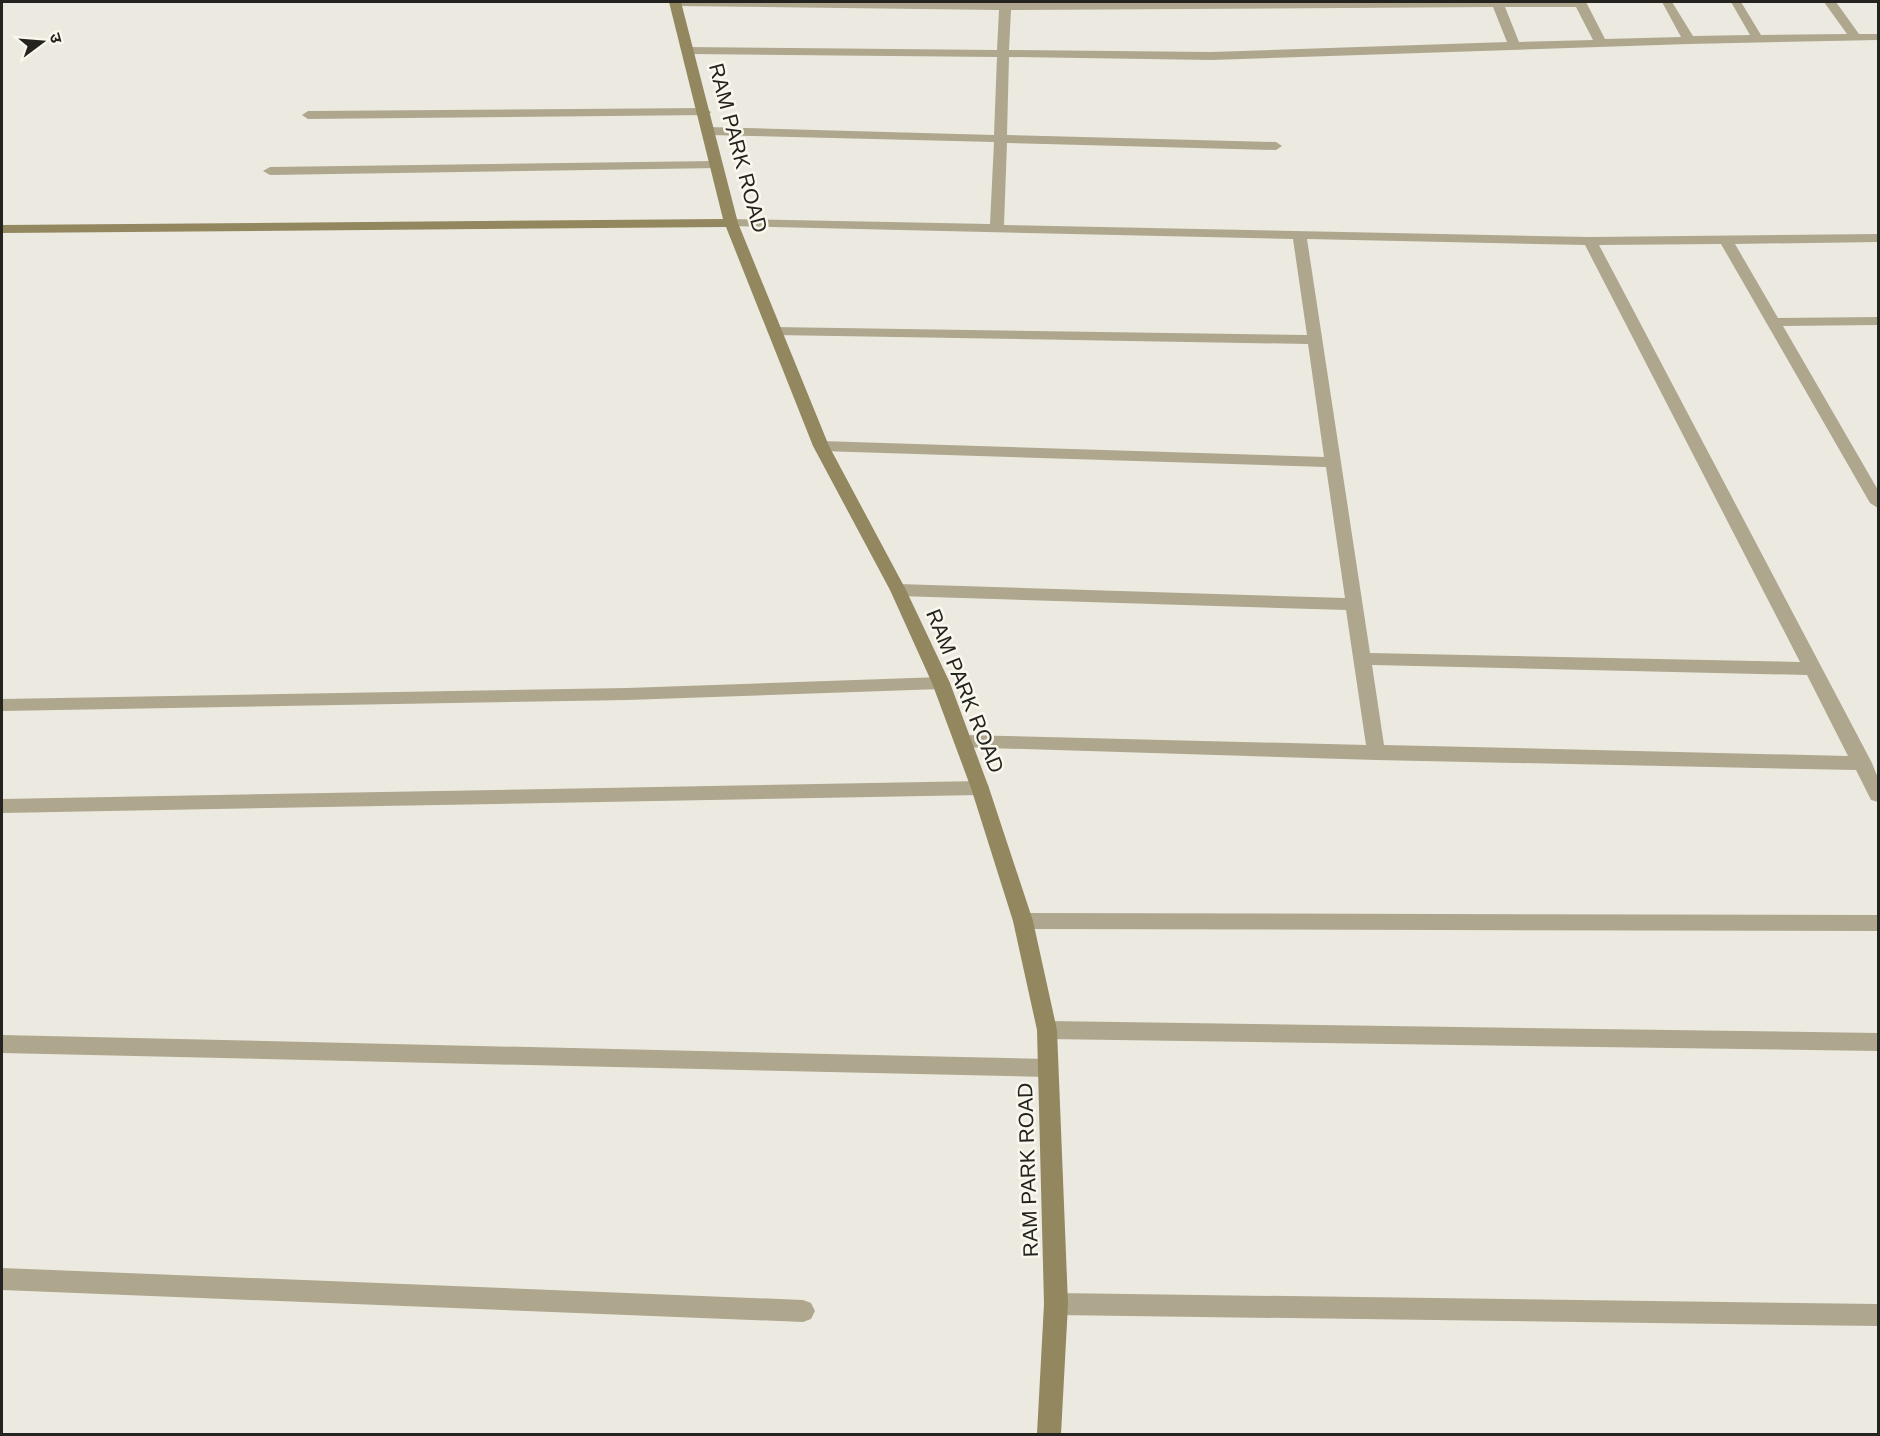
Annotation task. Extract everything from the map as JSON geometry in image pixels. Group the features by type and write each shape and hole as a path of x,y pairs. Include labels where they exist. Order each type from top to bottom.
{"street":[{"path":"676,2 1005,7 1580,2 1601,43"},
{"name":"RAM PARK ROAD","path":"676,2 731,223 821,446 898,590 941,683 980,788 1023,921 1047,1030 1056,1304 1049,1434"},
{"path":"1497,2 1514,46"},
{"path":"1667,2 1689,40"},
{"path":"1736,2 1757,38"},
{"path":"1830,2 1855,37"},
{"path":"998,228 1005,7"},
{"path":"689,50 1003,56 1211,56 1757,38 1878,37"},
{"path":"308,115 705,112"},
{"path":"708,131 1276,146"},
{"path":"270,171 715,165"},
{"path":"2,229 731,223 1590,241 1878,238"},
{"path":"1299,234 1376,753"},
{"path":"1725,239 1878,502"},
{"path":"1590,241 1878,795"},
{"path":"1773,322 1878,321"},
{"path":"774,331 1315,340"},
{"path":"821,446 1333,462"},
{"path":"898,590 1353,604"},
{"path":"1361,659 1814,669"},
{"path":"2,705 627,694 941,683"},
{"path":"963,742 1863,764"},
{"path":"2,806 980,788"},
{"path":"1023,921 1878,923"},
{"path":"1047,1030 1878,1042"},
{"path":"2,1044 1047,1068"},
{"path":"2,1279 803,1311"},
{"path":"1056,1304 1878,1315"}]}
